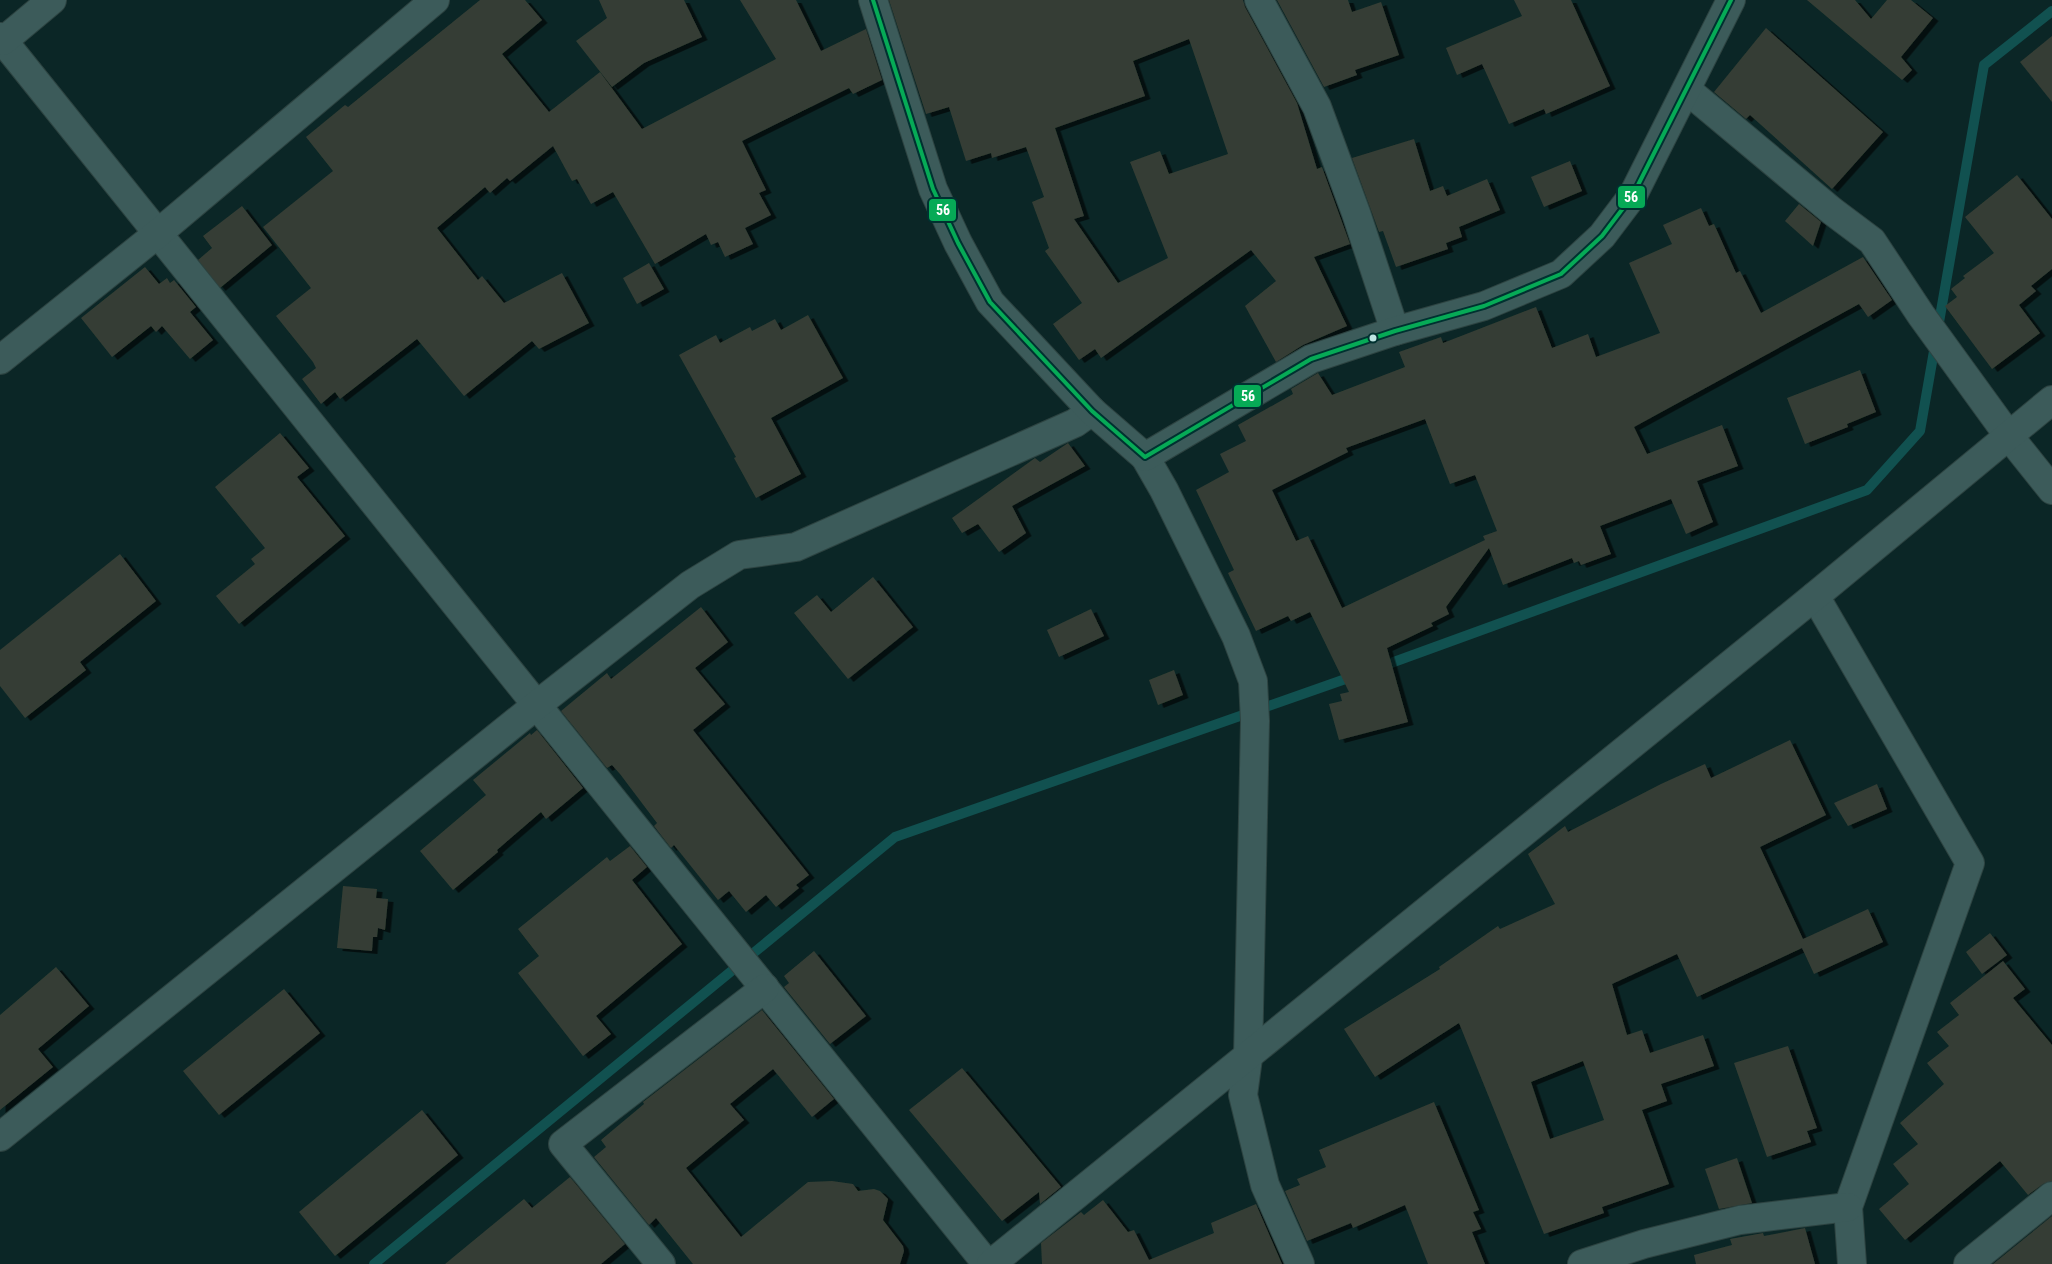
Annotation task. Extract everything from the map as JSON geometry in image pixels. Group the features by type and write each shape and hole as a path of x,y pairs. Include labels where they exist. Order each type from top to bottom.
{"street":[{"path":"52,0 1,39 156,235 538,704 986,1264"},
{"path":"0,360 156,235 435,0"},
{"path":"873,0 933,189 958,243 990,302 1092,411 1145,457 1164,490 1236,636 1253,681 1255,721 1248,1058 1243,1094 1265,1185 1300,1264"},
{"path":"1259,0 1316,107 1356,213 1395,331"},
{"path":"1145,457 1311,359 1395,331 1484,306 1561,274 1602,236 1633,194 1731,0"},
{"path":"1687,90 1832,211 1872,241 1921,315 1943,342 2008,435 2052,490"},
{"path":"991,1264 1248,1058 1815,596 2052,400"},
{"path":"0,1137 538,704 690,585 739,555 796,547 1075,423 1092,411"},
{"path":"1815,596 1970,863 1848,1207 1852,1264"},
{"path":"661,1264 563,1144 765,988"},
{"path":"1968,1264 2052,1196"},
{"path":"1582,1264 1644,1244 1740,1220 1848,1207"}],"building":[{"path":"480,0 525,0 542,20 502,54 549,112 600,72 642,129 776,59 740,0 796,0 821,51 866,29 882,80 853,94 849,88 742,141 766,190 759,193 771,215 745,228 753,244 725,257 718,242 711,245 706,234 655,264 613,192 591,204 577,179 572,181 553,146 510,181 507,178 490,193 485,187 437,228 478,280 482,276 504,303 562,273 589,323 539,349 532,341 464,396 417,339 340,399 335,392 321,404 302,379 316,368 313,362 276,316 311,288 263,227 333,171 306,137 345,105 348,107"},
{"path":"599,0 684,0 702,37 644,63 612,87 576,41 607,18"},
{"path":"889,0 1243,0 1297,103 1317,169 1322,167 1350,244 1314,257 1347,326 1303,345 1276,362 1245,306 1276,281 1251,250 1101,358 1095,349 1079,360 1053,324 1082,303 1045,251 1049,248 1032,202 1044,197 1026,147 992,158 991,153 966,161 949,107 926,114","holes":["1189,39 1228,154 1169,174 1160,151 1130,162 1168,258 1118,283 1074,219 1084,216 1055,128 1145,96 1133,61"]},
{"path":"1277,0 1348,0 1352,12 1381,2 1399,55 1355,70 1357,75 1324,87"},
{"path":"1514,0 1571,0 1610,86 1546,114 1544,109 1509,124 1482,64 1457,75 1446,48 1522,16"},
{"path":"1807,0 1855,0 1871,19 1887,0 1911,0 1933,18 1901,57 1912,70 1902,80"},
{"path":"1766,28 1883,132 1832,189 1750,115 1746,119 1714,92"},
{"path":"2052,36 2052,102 2020,62"},
{"path":"1414,139 1430,191 1443,186 1447,196 1487,179 1500,210 1459,227 1462,237 1446,243 1448,249 1396,267 1383,231 1379,232 1352,158"},
{"path":"1570,161 1582,191 1544,207 1531,177"},
{"path":"2017,175 2052,219 2052,269 2031,286 2036,291 2019,305 2040,333 1992,369 1945,306 1957,297 1951,289 1965,278 1963,276 1994,253 1965,217"},
{"path":"1799,204 1821,222 1813,246 1785,221"},
{"path":"242,206 272,245 220,288 198,260 212,248 203,236"},
{"path":"1701,208 1709,226 1714,224 1736,273 1740,271 1761,313 1863,257 1892,300 1868,317 1859,304 1634,427 1647,454 1722,425 1738,466 1697,481 1713,522 1686,534 1671,499 1600,526 1611,554 1581,565 1579,561 1574,563 1572,558 1503,585 1489,548 1446,607 1449,614 1431,623 1433,626 1387,648 1408,722 1339,740 1329,704 1342,701 1340,694 1349,692 1310,612 1291,621 1288,616 1256,631 1228,573 1234,570 1196,490 1229,472 1220,454 1246,441 1238,425 1293,394 1291,389 1318,373 1332,395 1405,367 1399,352 1441,337 1443,343 1536,307 1552,348 1588,334 1596,357 1660,333 1629,263 1672,244 1663,225","holes":["1425,419 1450,484 1475,475 1497,531 1483,536 1485,540 1342,608 1308,536 1296,541 1272,490 1348,452 1346,448"]},
{"path":"649,263 664,289 637,304 623,278"},
{"path":"145,267 159,284 167,278 170,283 174,280 196,307 190,312 213,340 190,359 162,326 156,332 151,326 112,357 81,318"},
{"path":"808,315 843,378 771,418 801,474 756,498 734,458 736,457 679,355 716,335 720,343 750,327 752,331 775,319 781,330"},
{"path":"1860,370 1876,412 1847,424 1848,427 1805,444 1787,398"},
{"path":"280,433 309,468 297,477 345,536 239,624 216,596 255,564 251,559 265,548 215,487"},
{"path":"1068,443 1085,466 1012,506 1026,533 999,552 978,524 962,533 952,518 1035,458 1040,462"},
{"path":"120,554 156,601 80,662 86,670 25,718 0,686 0,650"},
{"path":"873,577 913,627 848,679 794,613 817,595 831,612"},
{"path":"701,607 728,642 695,668 725,704 693,730 809,875 796,885 799,888 776,907 766,895 746,912 729,891 718,900 674,845 671,848 654,826 657,823 620,774 612,765 607,768 561,711 607,673 611,679"},
{"path":"1091,609 1104,636 1059,657 1047,630"},
{"path":"1174,670 1183,695 1158,705 1149,680"},
{"path":"537,730 583,788 546,819 541,812 453,890 420,851 486,795 473,780 530,733 531,735"},
{"path":"1790,740 1826,815 1760,847 1803,939 1868,909 1883,942 1814,974 1802,948 1697,997 1677,954 1612,984 1627,1035 1642,1030 1650,1053 1703,1035 1714,1066 1661,1084 1667,1101 1642,1110 1669,1184 1602,1207 1604,1213 1544,1234 1459,1023 1375,1077 1344,1029 1440,969 1439,967 1498,926 1500,929 1555,904 1528,854 1565,826 1568,832 1661,784 1705,764 1711,778","holes":["1583,1061 1604,1120 1550,1139 1531,1082"]},
{"path":"1877,784 1887,809 1848,826 1834,803"},
{"path":"630,846 647,867 632,880 682,944 596,1016 611,1034 583,1056 518,973 539,956 518,929 607,857 610,861"},
{"path":"343,886 377,889 376,898 388,899 385,930 378,928 377,937 373,937 372,951 337,948"},
{"path":"1990,933 2007,955 1982,974 1966,952"},
{"path":"814,951 866,1016 830,1044 784,987 789,983 784,976"},
{"path":"2003,961 2025,989 2013,998 2052,1045 2052,1181 2043,1184 2028,1195 2000,1161 1905,1240 1879,1209 1909,1184 1893,1164 1918,1144 1900,1123 1944,1084 1927,1063 1949,1046 1937,1032 1959,1015 1950,1003"},
{"path":"56,967 89,1006 38,1049 53,1067 0,1110 0,1015"},
{"path":"284,989 320,1033 219,1115 183,1071"},
{"path":"762,1010 834,1099 812,1117 773,1069 730,1104 744,1120 686,1168 741,1237 808,1182 832,1181 853,1184 858,1191 874,1189 880,1191 888,1199 883,1220 903,1246 904,1251 900,1264 693,1264 656,1218 649,1225 594,1157 606,1147 601,1140 644,1104 643,1102"},
{"path":"1788,1046 1817,1128 1807,1131 1811,1142 1767,1157 1734,1063"},
{"path":"962,1068 1061,1187 1040,1204 1039,1192 1002,1221 909,1110"},
{"path":"1434,1102 1479,1210 1473,1212 1481,1229 1472,1232 1485,1264 1428,1264 1405,1205 1353,1228 1351,1223 1307,1241 1285,1191 1300,1185 1297,1179 1326,1167 1319,1150"},
{"path":"422,1110 458,1155 335,1256 299,1212"},
{"path":"1737,1158 1752,1203 1719,1209 1705,1169"},
{"path":"570,1177 625,1244 601,1264 445,1264 524,1199 532,1208"},
{"path":"1103,1200 1128,1232 1134,1230 1149,1260 1214,1233 1211,1223 1256,1204 1282,1264 1042,1264 1041,1243 1081,1212 1084,1215"},
{"path":"2052,1216 2052,1264 1993,1264"},
{"path":"1805,1228 1815,1264 1696,1264 1694,1255 1732,1245 1730,1239 1763,1233 1764,1236"}],"waterway":[{"path":"1380,667 1867,490 1920,431 1984,65 2052,11"},
{"path":"374,1264 895,837 1354,676"}],"transit line":[{"name":"56","path":"873,0 933,189 958,243 990,302 1092,411 1145,457 1311,359 1395,331 1484,306 1561,274 1602,236 1633,195 1731,0"}]}
